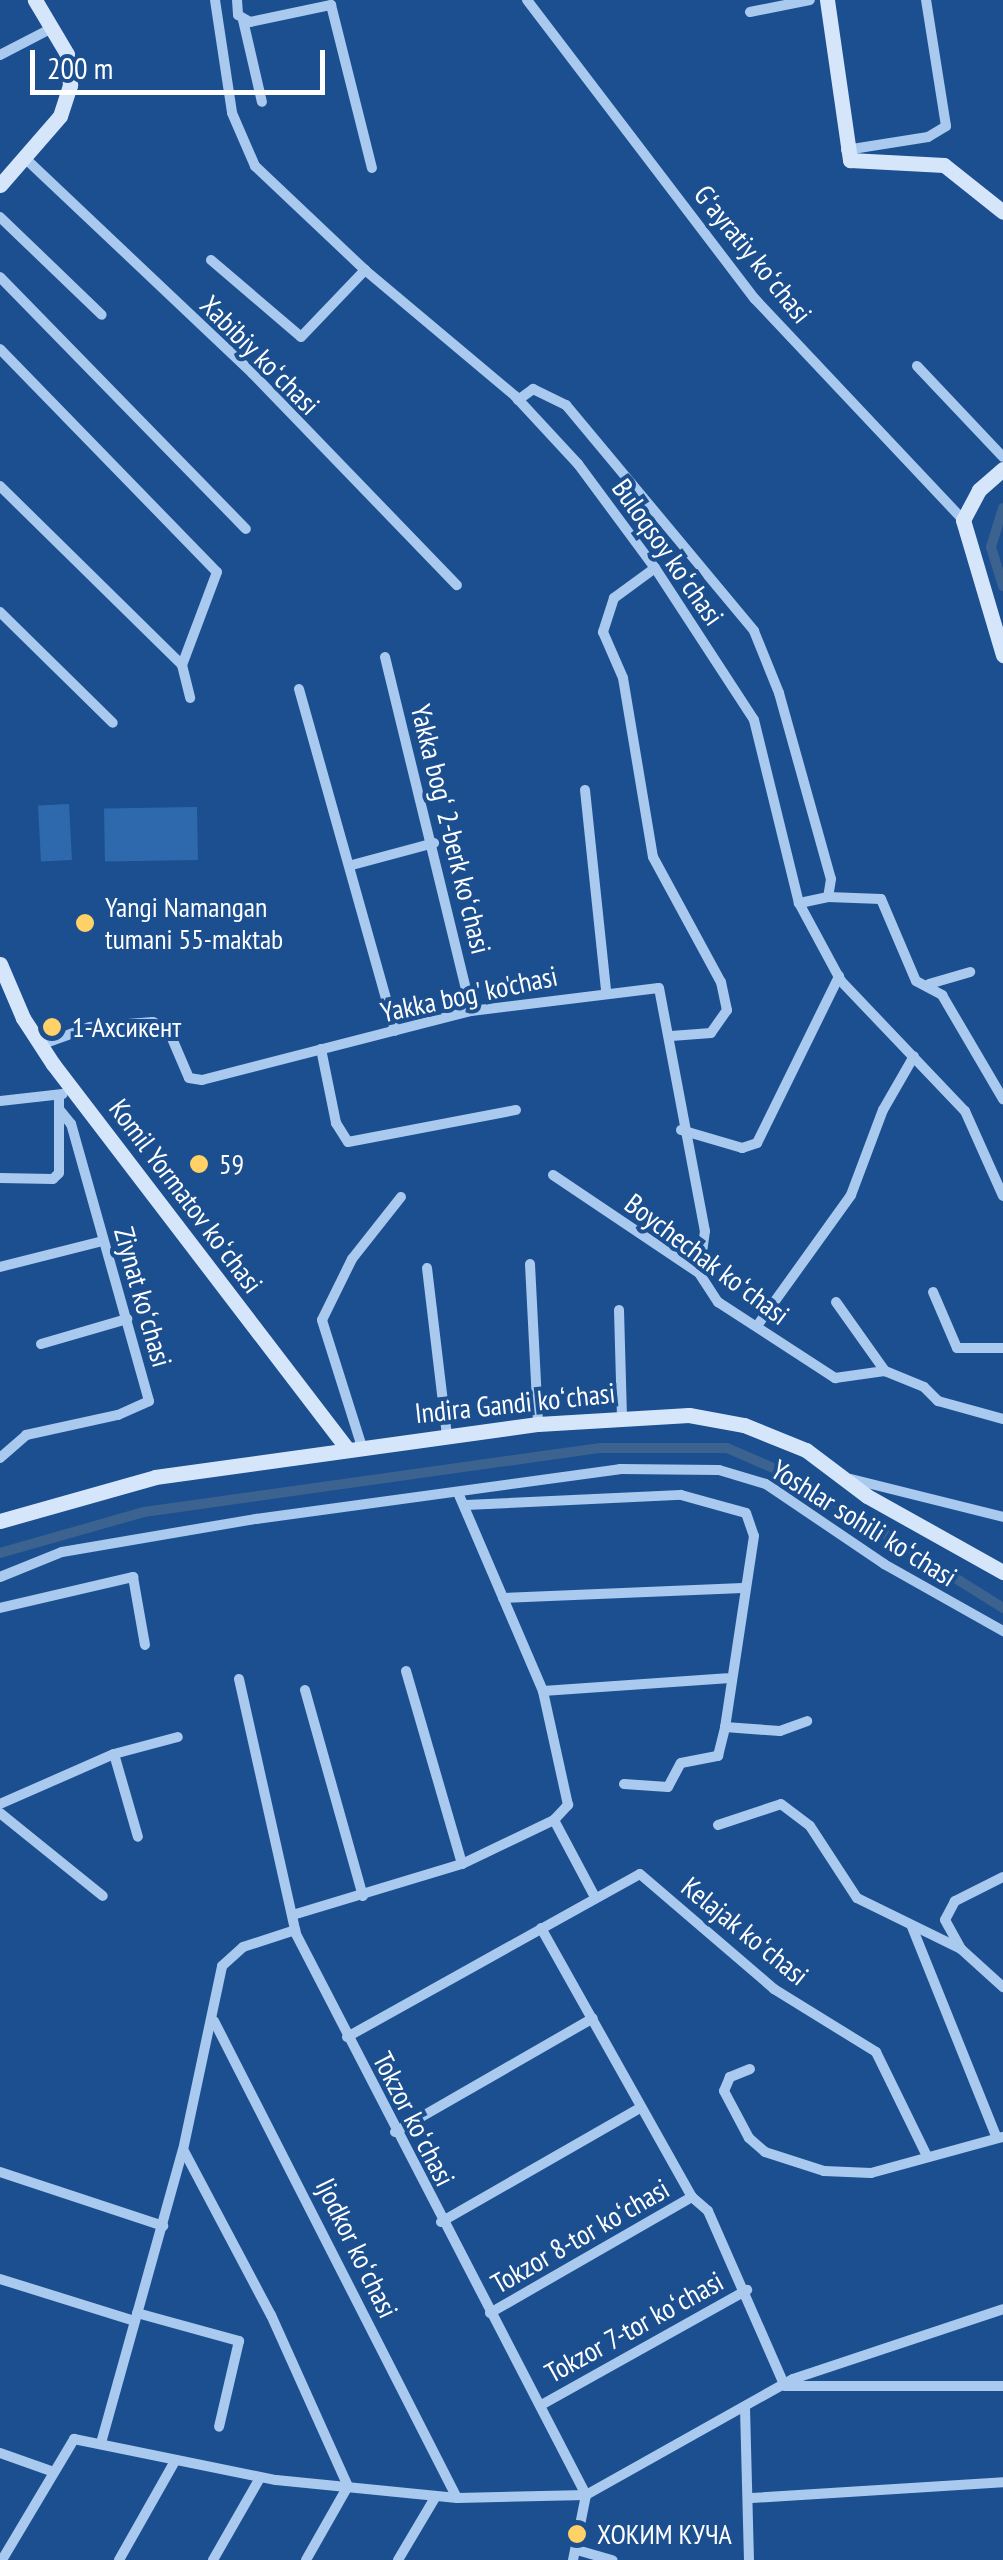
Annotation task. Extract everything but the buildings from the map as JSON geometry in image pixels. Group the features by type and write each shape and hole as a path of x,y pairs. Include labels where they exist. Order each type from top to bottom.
{"street":[{"path":"0,185 28,160 60,116 70,85 66,54 35,0"},
{"name":"Buloqsoy koʻchasi","path":"215,0 232,113 255,166 365,270 518,400 578,464 655,568 754,720 799,903 839,976 966,1111 1003,1196"},
{"path":"237,0 262,102"},
{"name":"Gʻayratiy koʻchasi","path":"526,0 755,299 888,447 962,520"},
{"path":"750,12 810,0"},
{"path":"828,0 846,150 855,164 944,164 1003,212"},
{"path":"846,150 928,137 946,126 926,0"},
{"path":"243,20 334,2 372,168"},
{"path":"0,56 52,28"},
{"name":"Xabibiy koʻchasi","path":"28,160 252,373 457,585"},
{"path":"0,217 102,315"},
{"path":"211,260 301,337 365,270"},
{"path":"0,277 246,529"},
{"path":"0,350 217,572 182,664"},
{"path":"917,366 1003,457"},
{"path":"518,400 533,388 566,404 754,631 806,785 831,879 828,896"},
{"path":"1003,469 979,490 962,520 1003,654"},
{"path":"0,486 182,664 190,698"},
{"path":"655,568 614,598 603,632 623,678 653,857 721,982 727,1010 712,1033 671,1036"},
{"path":"0,612 113,723"},
{"name":"Yakka bogʻ 2-berk koʻchasi","path":"385,658 434,843 471,1012"},
{"path":"299,689 352,864 395,1031"},
{"path":"585,790 606,990"},
{"path":"352,864 434,843"},
{"path":"799,903 828,896 881,898 916,981 929,984 970,972"},
{"name":"Komil Yormatov koʻchasi","path":"0,964 66,1093 355,1448"},
{"path":"681,1130 742,1148 758,1143 839,976"},
{"path":"929,984 949,1005 1003,1099"},
{"name":"Yakka bog' ko'chasi","path":"40,1045 90,1027 154,1022 168,1030 190,1078 202,1080 471,1012 606,990 659,988 671,1036 681,1130 706,1231 699,1273"},
{"path":"321,1048 336,1123 348,1142 516,1110"},
{"path":"757,1326 851,1195 883,1110 914,1056"},
{"path":"0,1101 66,1093"},
{"name":"Ziynat koʻchasi","path":"0,1178 54,1179 59,1173 59,1109 66,1093"},
{"name":"Ziynat koʻchasi","path":"0,1458 26,1435 145,1407 147,1388 70,1124 59,1109"},
{"name":"Boychechak koʻchasi","path":"553,1175 699,1273 718,1302 834,1378 886,1372"},
{"path":"355,1448 322,1320 352,1259 401,1198"},
{"path":"0,1267 103,1241"},
{"path":"530,1264 538,1424"},
{"path":"427,1268 447,1435"},
{"path":"933,1292 956,1348 1003,1348"},
{"path":"836,1302 886,1372 948,1404 1003,1418"},
{"path":"619,1310 622,1416"},
{"path":"41,1344 127,1320"},
{"name":"Indira Gandi koʻchasi","path":"0,1520 155,1477 538,1424 622,1416 690,1415 744,1425 806,1450 850,1479 867,1496 1003,1572"},
{"name":"Yoshlar sohili koʻchasi","path":"0,1577 118,1540 462,1500 620,1468 742,1475 1003,1632"},
{"path":"850,1479 1003,1516"},
{"name":"Yoshlar sohili koʻchasi","path":"462,1500 681,1495 726,1505 754,1520 727,1678 725,1727"},
{"path":"296,1914 462,1864 554,1820 570,1797 542,1690 462,1500"},
{"path":"0,1608 134,1577 146,1645"},
{"path":"503,1598 744,1588"},
{"path":"406,1671 462,1864"},
{"path":"542,1690 727,1678"},
{"name":"Tokzor koʻchasi","path":"239,1679 296,1914 295,1930 441,2222 542,2404 586,2495"},
{"path":"305,1690 363,1896"},
{"path":"624,1784 668,1786 681,1763 718,1756 725,1727 780,1730 807,1720"},
{"path":"0,1804 114,1754 178,1737"},
{"path":"114,1754 138,1837"},
{"path":"718,1825 781,1804 810,1826 857,1898 960,1948"},
{"path":"0,1812 103,1896"},
{"path":"554,1820 595,1897"},
{"name":"Kelajak koʻchasi","path":"347,2037 640,1874 774,1989 874,2050 926,2154"},
{"path":"1002,1985 960,1948 948,1932 949,1908 1003,1877"},
{"path":"750,2069 730,2078 724,2091 749,2138 765,2152 852,2174 1000,2138 912,1926"},
{"path":"541,1928 692,2198 708,2211 747,2290 763,2344 785,2386"},
{"path":"101,2444 183,2150 214,2021 222,1966 230,1956 295,1930"},
{"path":"395,2132 594,2018"},
{"name":"Ijodkor koʻchasi","path":"214,2021 457,2498"},
{"path":"441,2222 640,2108"},
{"path":"183,2150 271,2315 348,2486"},
{"path":"0,2172 163,2226"},
{"name":"Tokzor 8-tor koʻchasi","path":"490,2314 692,2198"},
{"path":"0,2279 239,2341 219,2427"},
{"name":"Tokzor 7-tor koʻchasi","path":"542,2404 747,2290"},
{"path":"3,2553 68,2441 101,2444 260,2478 457,2498 586,2495 785,2386 1003,2309"},
{"path":"785,2386 1003,2386"},
{"path":"745,2408 752,2498 749,2560"},
{"path":"0,2453 51,2471"},
{"path":"119,2560 176,2461"},
{"path":"213,2560 260,2478"},
{"path":"752,2498 1003,2482"},
{"path":"306,2560 348,2486"},
{"path":"586,2495 575,2555 613,2560"},
{"path":"398,2560 436,2496"}],"shaded area":[{"path":"69,804 72,860 41,862 38,806"},
{"path":"197,807 198,860 105,862 104,809"}],"waterway":[{"path":"1003,508 991,547 1003,586"},
{"path":"0,1553 144,1512 601,1448 727,1448 792,1476 1003,1608"}],"place":[{"name":"Yangi Namangan tumani 55-maktab","path":"85,923"},
{"name":"1-Ахсикент","path":"52,1027"},
{"name":"59","path":"199,1164"},
{"name":"ХОКИМ КУЧА","path":"577,2534"}]}
